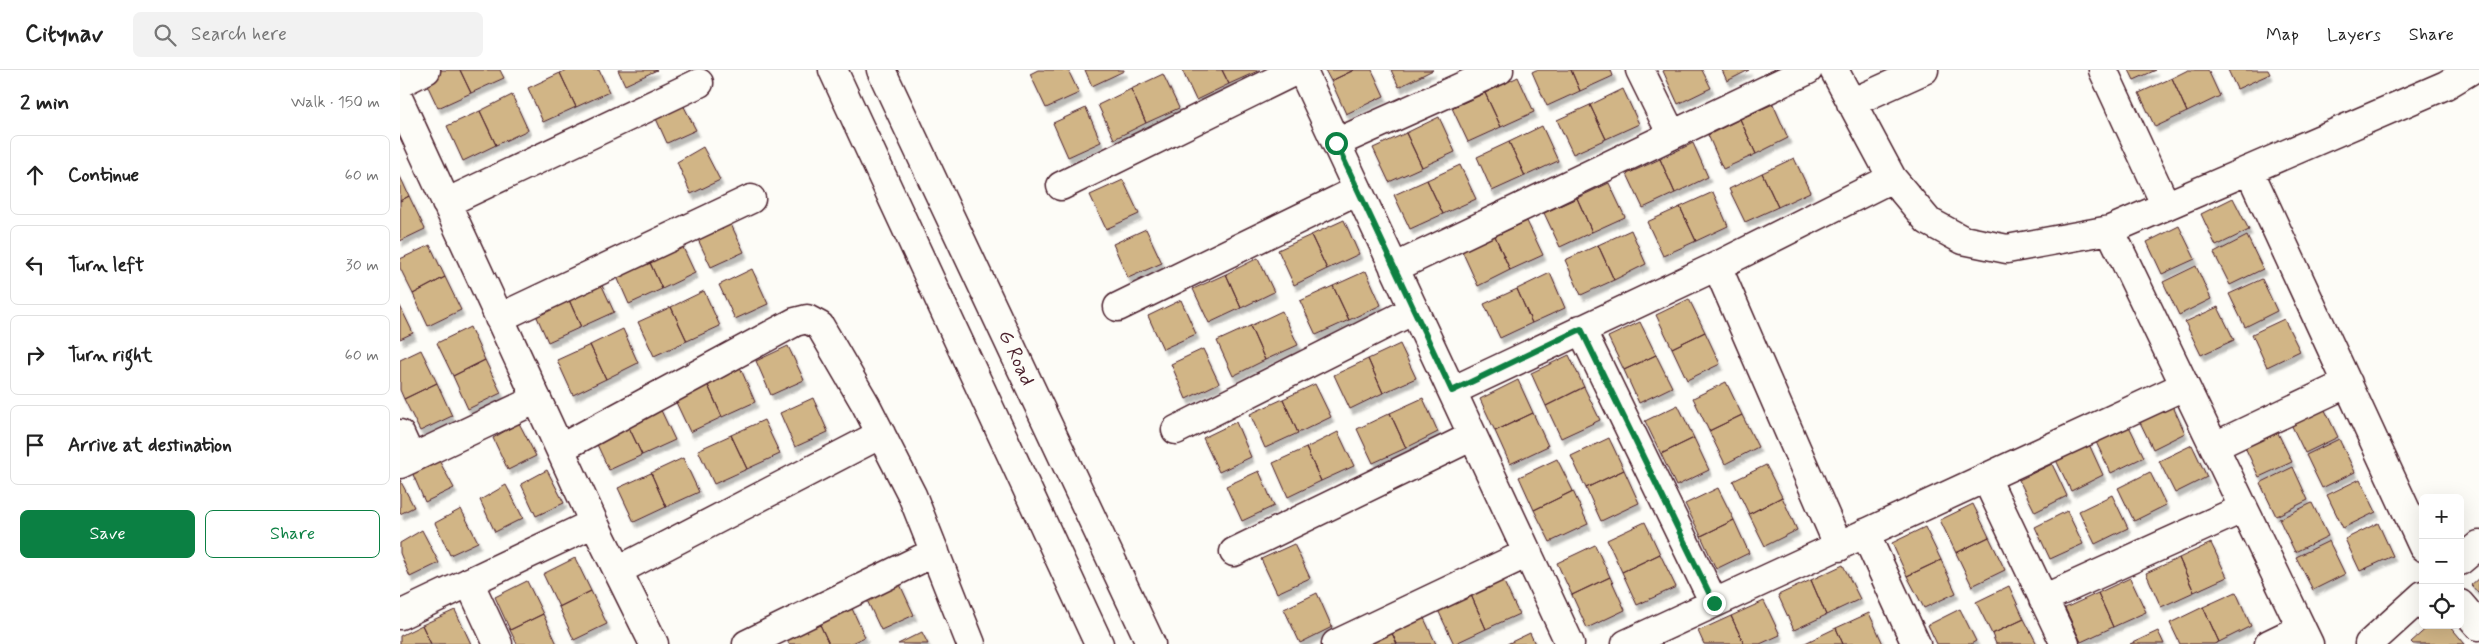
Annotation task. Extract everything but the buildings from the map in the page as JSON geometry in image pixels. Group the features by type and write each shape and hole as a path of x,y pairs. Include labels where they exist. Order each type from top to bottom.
{"street":[{"path":"400,83 426,70"},
{"path":"833,70 1100,644"},
{"name":"G Road","path":"881,70 1151,644"},
{"path":"1060,186 1297,70"},
{"path":"1302,70 1570,644"},
{"path":"1336,143 1461,78 1499,70"},
{"path":"1640,70 1672,135"},
{"path":"1394,268 1808,70"},
{"path":"1834,70 1892,178 1928,221 1963,240 2007,249 2110,230 2249,170 2443,78 2470,70"},
{"path":"1851,103 1924,70"},
{"path":"2103,70 2166,206"},
{"path":"446,203 699,83"},
{"path":"400,102 405,131 446,203 561,448 594,523 620,570 654,644"},
{"path":"2249,170 2419,539"},
{"path":"1452,391 1717,266 1892,178"},
{"path":"1118,307 1358,190"},
{"path":"499,318 751,199"},
{"path":"2110,230 2184,386 2215,446 2242,509 2304,637 2269,644"},
{"path":"1717,266 1839,547"},
{"path":"1176,430 1414,310"},
{"path":"561,448 795,322 808,319 820,326 881,434 912,495 971,644"},
{"path":"1581,329 1714,603"},
{"path":"2215,446 2348,383"},
{"path":"1626,644 2184,386"},
{"path":"404,452 537,399"},
{"path":"620,570 881,434"},
{"path":"1234,552 1473,436"},
{"path":"1986,478 2065,644"},
{"path":"2043,599 2242,509"},
{"path":"400,615 594,523"},
{"path":"1865,533 1916,644"},
{"path":"2464,558 2479,545"},
{"path":"747,644 935,552"},
{"path":"1336,644 1528,553"},
{"path":"469,582 498,644"},
{"path":"2369,644 2419,599"},
{"path":"2464,609 2479,626"}],"route":[{"path":"1336,143 1452,391 1581,329 1714,603"}]}
